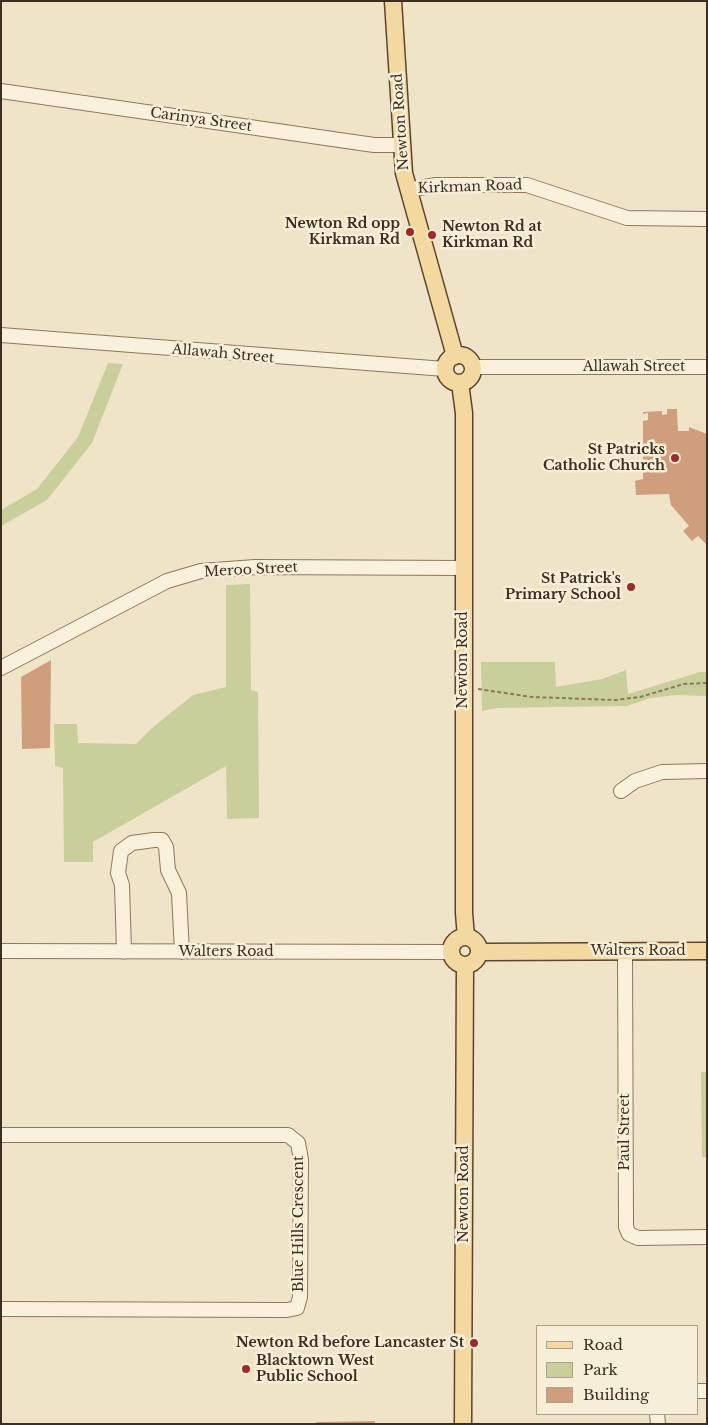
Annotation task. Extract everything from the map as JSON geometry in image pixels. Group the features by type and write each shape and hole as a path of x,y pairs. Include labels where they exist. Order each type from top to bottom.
{"main road":[{"name":"Newton Road","path":"393,1 400,146 408,190 455,356"},
{"path":"455,356 467,358 472,367 470,377 460,383 448,378 445,370 448,361 455,356"},
{"name":"Newton Road","path":"460,383 464,413 464,903 466,937"},
{"path":"466,937 474,940 479,952 473,963 465,965 457,963 451,952 455,941 466,937"},
{"name":"Walters Road","path":"479,952 707,951"},
{"name":"Newton Road","path":"463,1424 465,965"}],"street":[{"name":"Carinya Street","path":"1,91 374,145 400,146"},
{"name":"Kirkman Road","path":"408,190 436,185 527,185 627,218 707,218"},
{"name":"Allawah Street","path":"1,335 445,370"},
{"name":"Allawah Street","path":"472,367 707,367"},
{"name":"Meroo Street","path":"1,668 167,581 201,571 255,567 464,568"},
{"path":"621,792 635,781 662,772 681,770 707,771"},
{"path":"124,952 122,886 118,873 121,851 132,843 162,840 166,846 168,870 179,893 182,952"},
{"name":"Walters Road","path":"1,951 451,952"},
{"name":"Paul Street","path":"625,951 626,1227 629,1234 638,1238 707,1238"},
{"name":"Blue Hills Crescent","path":"1,1136 288,1135 298,1143 301,1160 300,1297 297,1308 287,1310 1,1309"}],"path":[{"path":"478,689 532,697 615,700 640,697 684,684 707,683"}],"green space":[{"path":"108,363 123,364 92,443 47,500 1,526 1,510 37,489 78,437"},
{"path":"250,584 251,690 258,692 259,818 227,819 226,766 93,842 93,862 64,862 63,768 55,766 54,724 77,724 78,743 136,744 152,728 193,695 226,687 226,585"},
{"path":"481,662 555,662 556,687 602,679 626,670 628,694 700,672 707,672 707,696 676,695 651,698 627,706 496,708 482,711"},
{"path":"701,1072 707,1072 707,1157 702,1157"}],"building":[{"name":"St Patricks Catholic Church","path":"667,409 677,409 678,431 689,431 689,427 707,434 707,545 698,536 692,541 683,531 689,526 671,505 669,494 636,495 635,481 643,479 643,421 648,420 648,413 643,414 643,412 662,411 662,415 667,414"},
{"path":"51,660 50,748 22,749 21,677"},
{"path":"375,1421 375,1424 316,1424 316,1422"}],"place":[{"name":"Newton Rd opp Kirkman Rd","path":"410,232"},
{"name":"Newton Rd at Kirkman Rd","path":"432,235"},
{"name":"St Patricks Catholic Church","path":"675,458"},
{"name":"St Patrick's Primary School","path":"631,587"},
{"name":"Newton Rd before Lancaster St","path":"474,1343"},
{"name":"Blacktown West Public School","path":"246,1369"}]}
